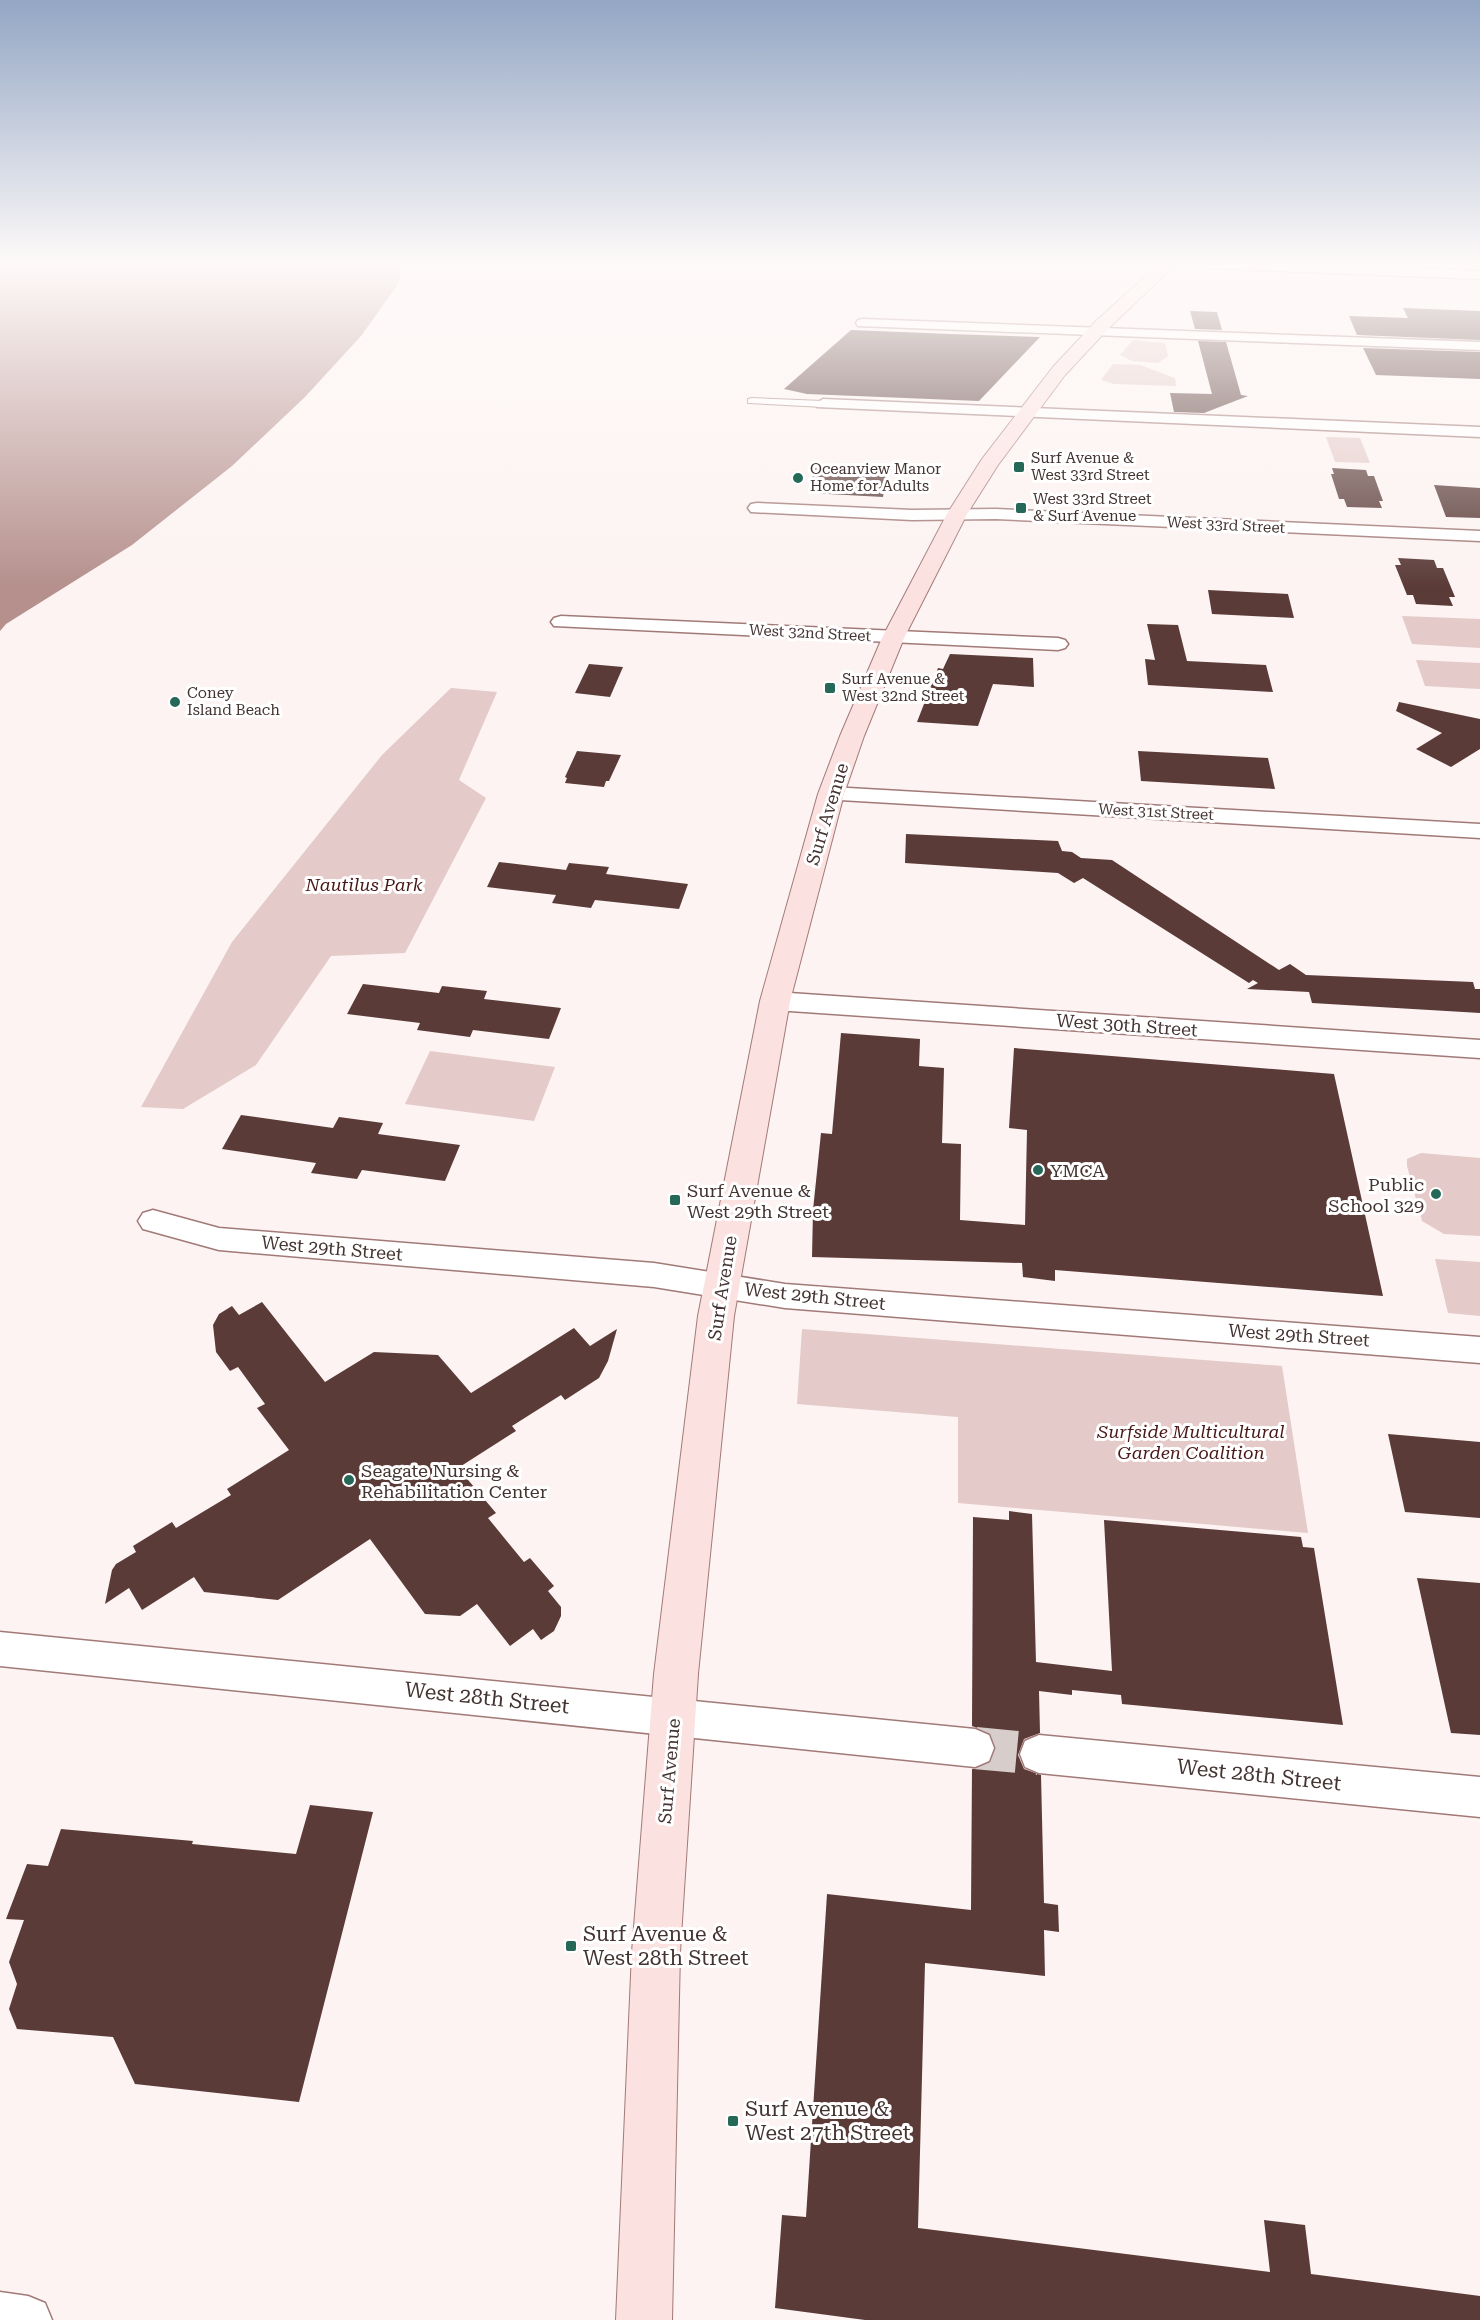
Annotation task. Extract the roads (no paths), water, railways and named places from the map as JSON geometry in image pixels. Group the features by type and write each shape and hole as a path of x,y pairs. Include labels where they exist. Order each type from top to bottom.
{"main road":[{"name":"Surf Avenue","path":"644,2320 656,1952 674,1716 703,1430 721,1286 775,1001 831,794 852,736 893,638 957,514 1025,413 1060,370"}],"street":[{"path":"752,401 1480,432"},
{"name":"West 33rd Street","path":"757,508 912,515 957,514 1480,537"},
{"name":"West 32nd Street","path":"561,622 1058,644"},
{"name":"West 31st Street","path":"831,794 1480,831"},
{"name":"West 30th Street","path":"775,1001 1480,1049"},
{"name":"West 29th Street","path":"153,1221 219,1239 643,1274 785,1296 1480,1350"},
{"name":"West 28th Street","path":"0,1649 975,1748"},
{"name":"West 28th Street","path":"1039,1754 1480,1797"},
{"path":"0,2316 28,2320"}],"tunnel":[{"path":"975,1748 1039,1754"}],"place":[{"name":"Surf Avenue & West 33rd Street","path":"1019,467"},
{"name":"Oceanview Manor Home for Adults","path":"798,478"},
{"name":"West 33rd Street & Surf Avenue","path":"1021,508"},
{"name":"Surf Avenue & West 32nd Street","path":"830,688"},
{"name":"Coney Island Beach","path":"175,702"},
{"name":"YMCA","path":"1038,1170"},
{"name":"Public School 329","path":"1436,1194"},
{"name":"Surf Avenue & West 29th Street","path":"675,1200"},
{"name":"Seagate Nursing & Rehabilitation Center","path":"349,1480"},
{"name":"Surf Avenue & West 28th Street","path":"571,1946"},
{"name":"Surf Avenue & West 27th Street","path":"733,2121"}],"park label":[{"name":"Nautilus Park","path":"364,884"},
{"name":"Surfside Multicultural Garden Coalition","path":"1191,1441"}]}
